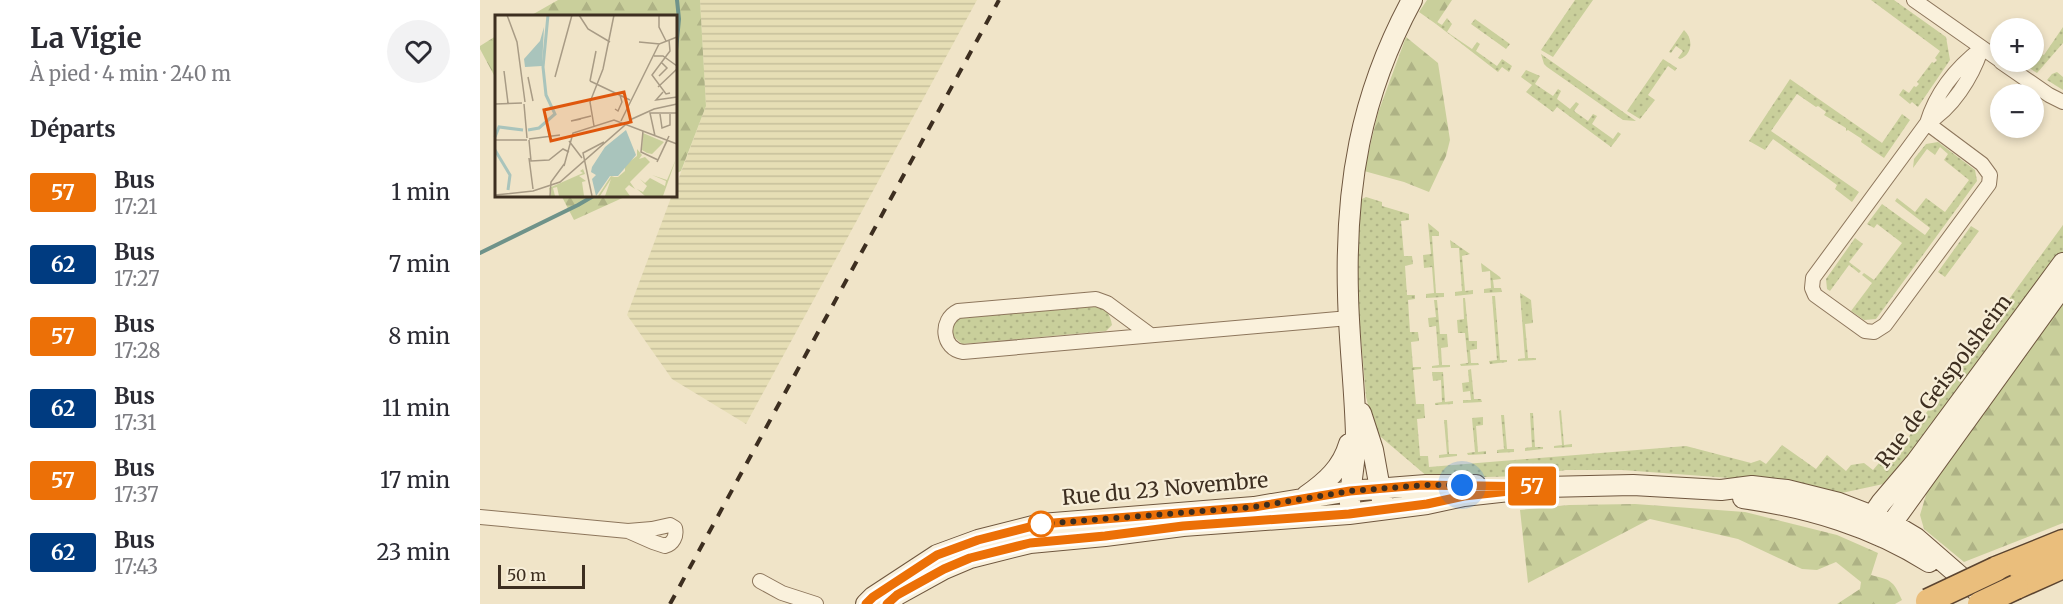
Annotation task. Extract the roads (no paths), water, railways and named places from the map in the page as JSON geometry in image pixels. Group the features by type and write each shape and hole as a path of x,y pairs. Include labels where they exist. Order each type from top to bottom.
{"highway":[{"path":"1925,602 1996,569 2063,542"},
{"path":"1984,600 2063,566"}],"main road":[{"path":"1349,514 1356,435 1349,318 1348,216 1357,147 1378,73 1412,0"},
{"name":"Rue de Geispolsheim","path":"1868,521 1916,462 2063,263"},
{"name":"Rue de Geispolsheim","path":"1887,530 2063,286"},
{"path":"1354,391 1368,434 1381,489 1383,509"},
{"path":"1308,503 1344,459 1354,421"},
{"path":"887,604 897,595 944,569 970,558 1030,543 1183,526 1308,503 1350,491 1431,485 1545,487 1633,485 1721,490 1752,486 1787,490 1839,503 1868,521 1931,549 1984,600"},
{"name":"Rue du 23 Novembre","path":"867,604 873,597 937,555 978,540 1041,524 1308,503 1327,515 1349,514 1406,507 1464,496 1545,487"}],"street":[{"path":"1914,0 1990,53"},
{"path":"1927,123 1982,164 1990,175 1989,184 1885,325 1874,332 1865,331 1815,295 1812,288 1813,278 1927,123 1936,100 1953,75 1982,48"},
{"path":"2017,72 2063,108"},
{"path":"2049,95 2063,102"},
{"path":"1149,334 1107,303 1096,299 958,311 949,316 945,325 950,347 955,351 963,352 1349,318"},
{"path":"480,517 628,531"},
{"path":"760,581 782,593 816,604"}],"waterway":[{"path":"676,50 679,19 677,0"},
{"path":"480,253 593,196"}],"railway":[{"path":"670,604 999,0"}]}
